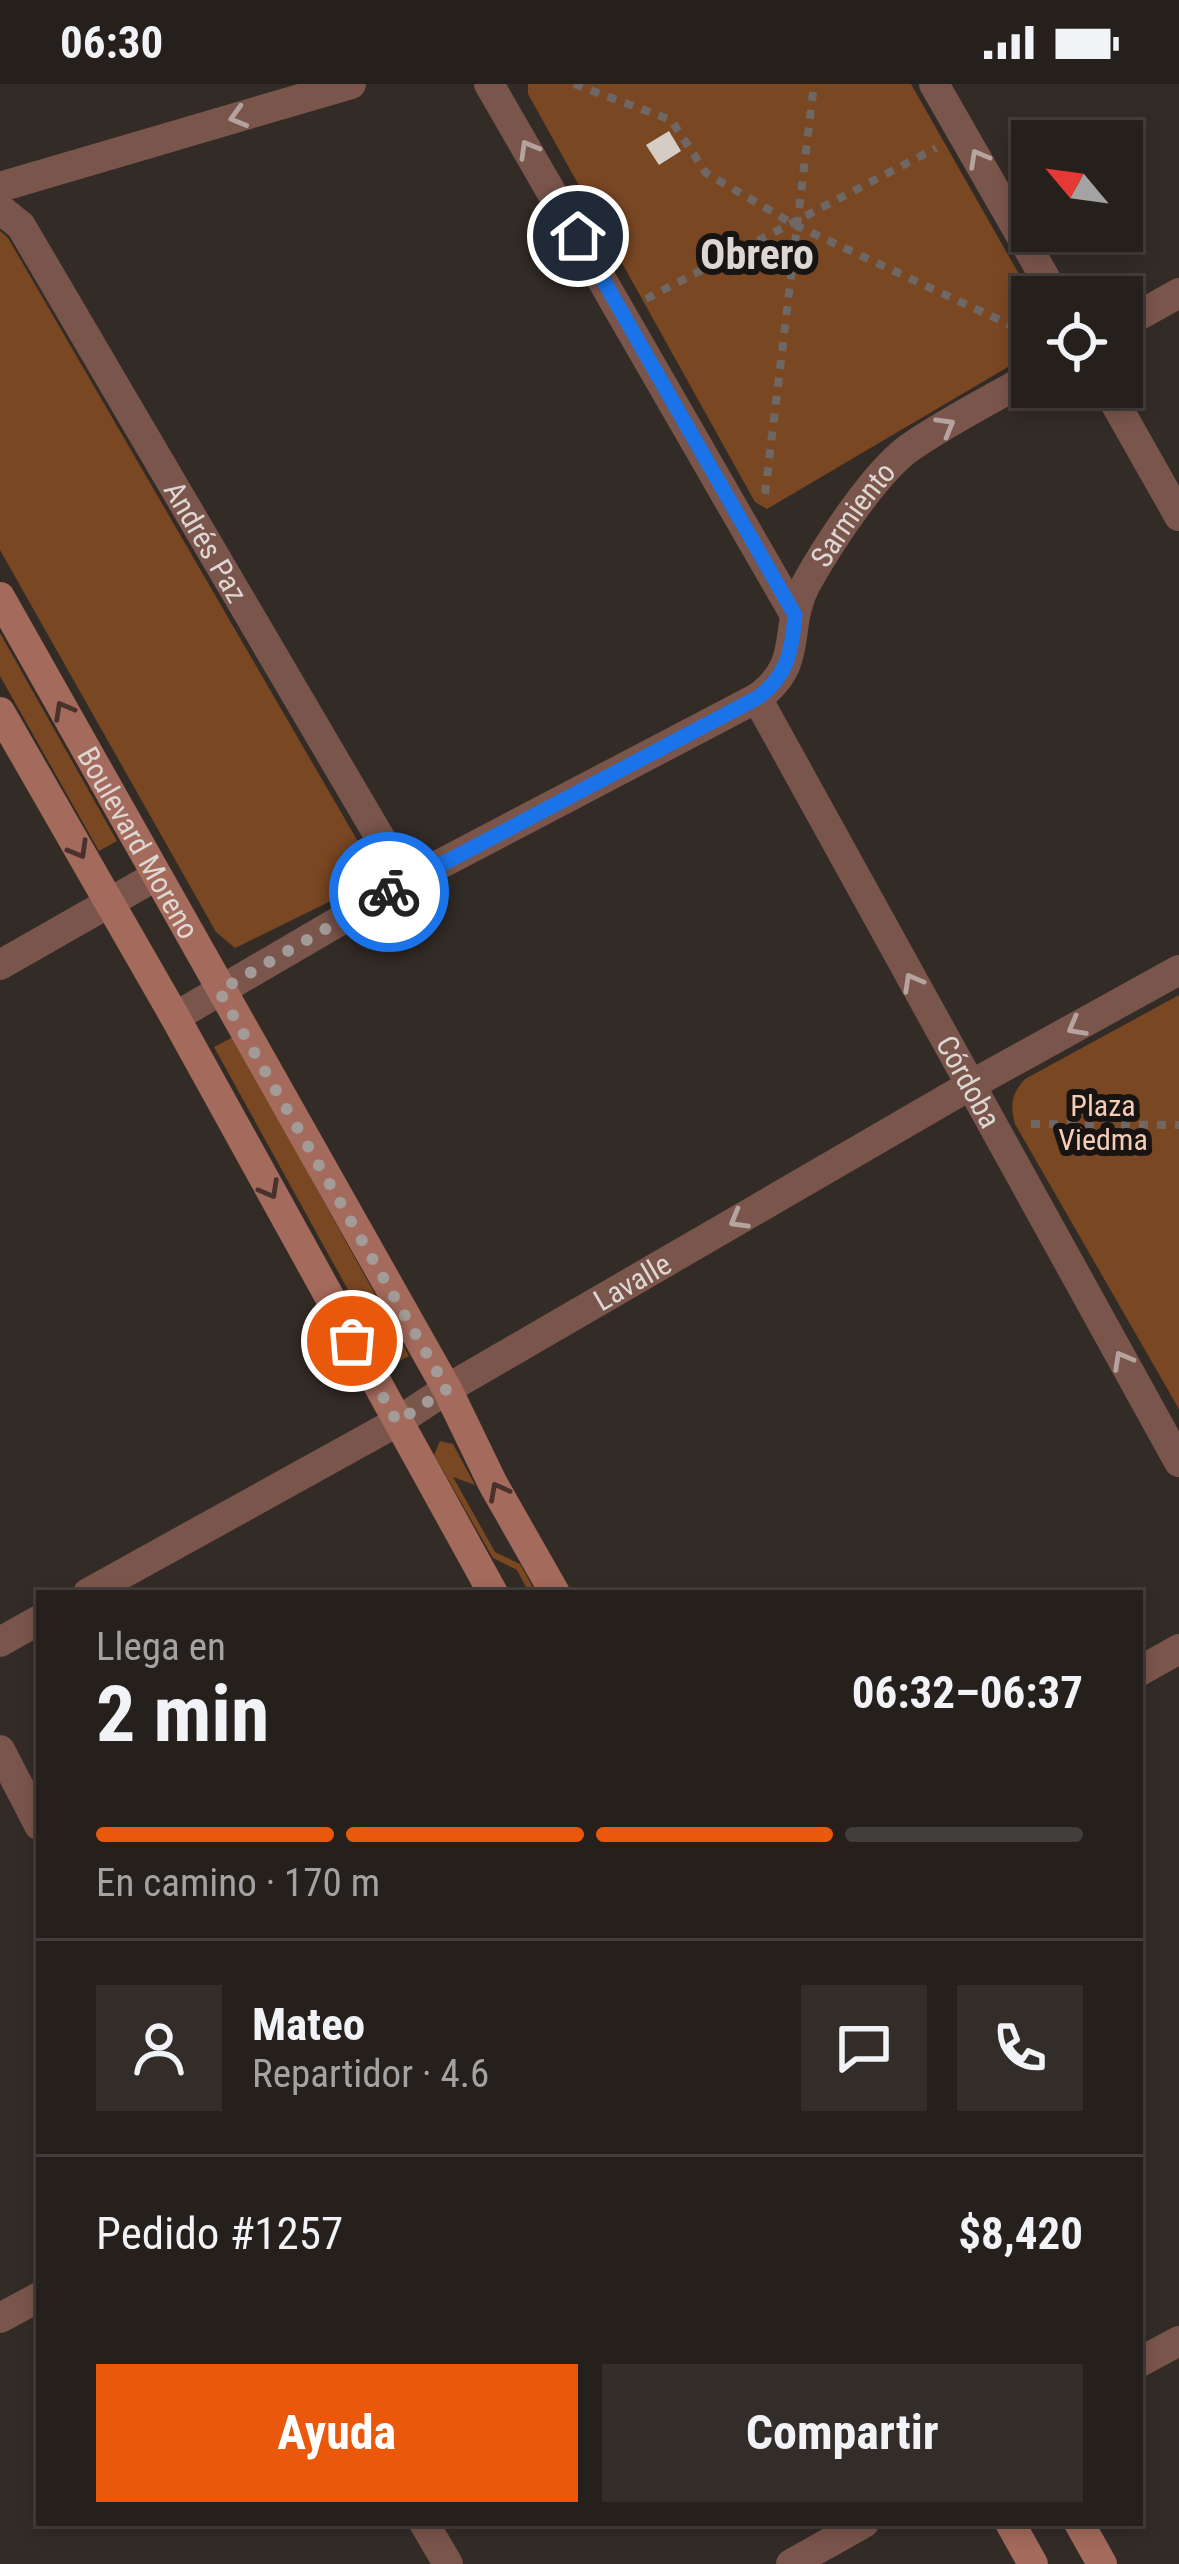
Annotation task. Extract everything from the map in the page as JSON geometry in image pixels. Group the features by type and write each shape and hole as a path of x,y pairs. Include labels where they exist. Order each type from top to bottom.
{"main road":[{"name":"Boulevard Moreno","path":"0,598 447,1389 493,1484 553,1590"},
{"name":"Boulevard Moreno","path":"0,712 175,1017 491,1590"},
{"path":"1012,2526 1033,2564"},
{"path":"1081,2526 1102,2564"}],"street":[{"path":"0,187 351,84"},
{"path":"490,84 795,615"},
{"path":"934,84 1044,276"},
{"name":"Andrés Paz","path":"0,208 20,226 406,882"},
{"path":"1143,313 1179,293"},
{"name":"Sarmiento","path":"175,1017 406,882 778,683 792,647 795,615 805,586 884,470 910,447 1011,388"},
{"path":"1118,408 1179,516"},
{"name":"Córdoba","path":"757,698 1179,1462"},
{"path":"0,965 156,876"},
{"name":"Lavalle","path":"93,1590 397,1422 969,1085 1179,970"},
{"path":"0,1642 36,1622"},
{"path":"1143,1669 1179,1649"},
{"path":"0,1750 36,1820"},
{"path":"0,2318 36,2299"},
{"path":"1143,2360 1179,2341"},
{"path":"426,2526 448,2564"},
{"path":"791,2564 859,2526"}],"path":[{"path":"574,84 671,120 706,173 795,225 1011,325"},
{"path":"758,555 814,84"},
{"path":"622,311 964,133"},
{"path":"990,1124 1179,1125"}],"green space":[{"path":"528,84 911,84 1020,276 1011,276 1011,365 767,509 755,502 528,94"},
{"path":"0,231 360,845 363,872 343,895 235,948 216,932 0,550"},
{"path":"0,633 117,841 99,851 0,676"},
{"name":"Plaza Viedma","path":"1179,995 1179,1409 1015,1124 1012,1105 1025,1079"},
{"path":"233,1037 409,1356 390,1366 214,1047"},
{"path":"440,1441 453,1444 475,1485 453,1477 495,1552 520,1564 534,1590 527,1590 517,1570 493,1558 434,1455"}],"building":[{"path":"669,131 681,151 659,165 646,145"}],"way so far":[{"path":"352,1341 397,1422 447,1389 219,991 389,892"}],"district":[{"name":"Obrero","path":"757,254"}],"route":[{"path":"389,892 757,698 778,683 792,647 795,615 578,236"}]}
